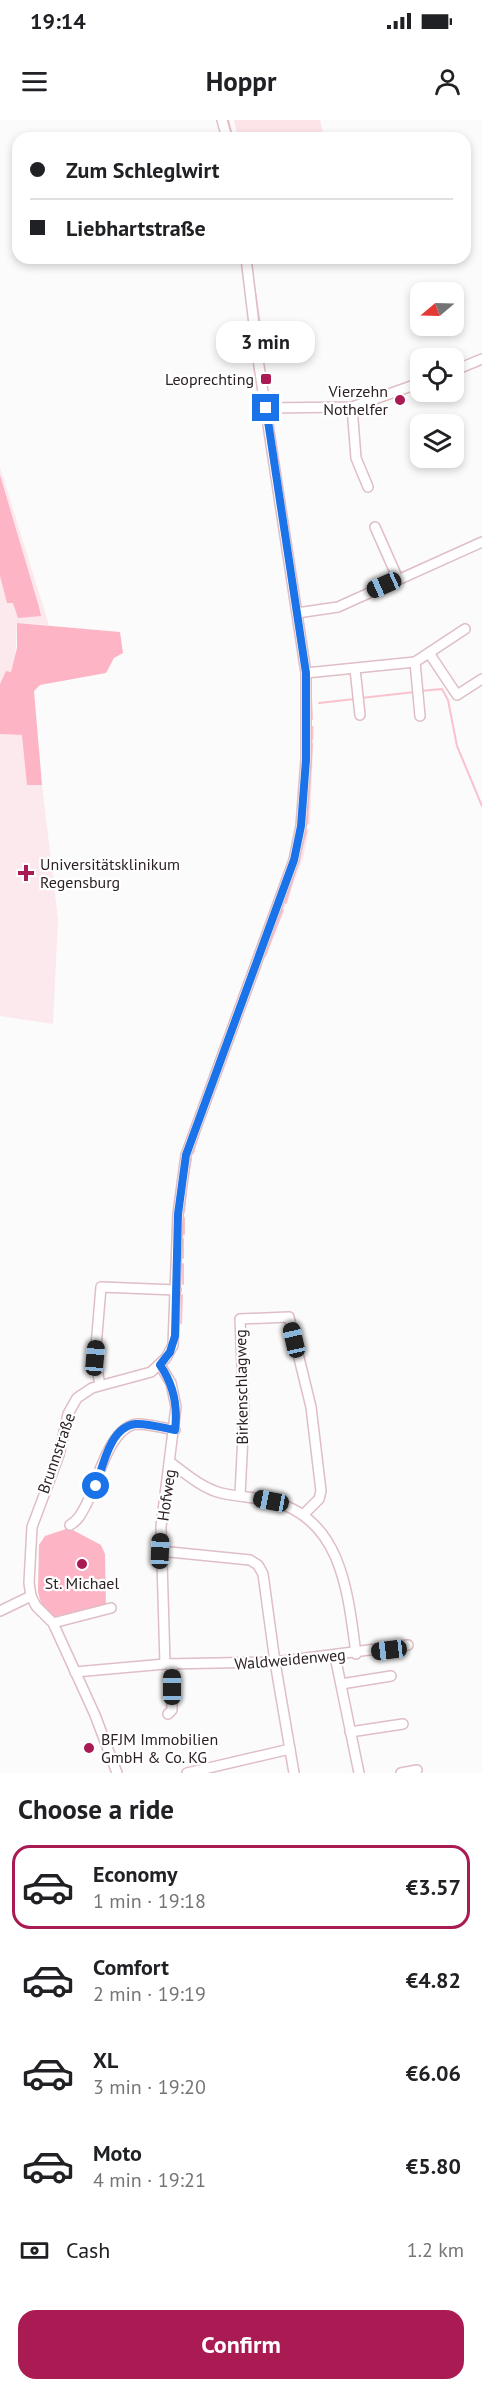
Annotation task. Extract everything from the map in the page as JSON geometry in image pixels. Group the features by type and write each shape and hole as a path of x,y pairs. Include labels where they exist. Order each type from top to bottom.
{"street":[{"path":"160,1365 170,1352 175,1336 178,1214 186,1155 294,860 301,826 309,673 297,613 247,264"},
{"path":"464,366 482,359"},
{"path":"266,408 352,407 410,387"},
{"path":"352,407 356,458 368,487"},
{"path":"375,527 398,579"},
{"path":"297,613 338,607 482,542"},
{"path":"309,673 415,662 465,629"},
{"path":"429,653 457,695 482,678"},
{"path":"415,662 420,716"},
{"path":"355,669 360,715"},
{"path":"100,1385 95,1358 101,1287 176,1290"},
{"name":"Birkenschlagweg","path":"240,1495 244,1415 240,1319 289,1317 311,1407 321,1491 319,1499 304,1514"},
{"name":"Brunnstraße","path":"31,1596 28,1583 32,1527 59,1455 68,1414 83,1393 100,1385 143,1375 160,1365"},
{"name":"Hofweg","path":"160,1365 171,1383 176,1407 175,1430 164,1495 160,1551 169,1664"},
{"path":"70,1525 79,1518 96,1486 109,1449 121,1431 137,1424 175,1430"},
{"path":"170,1462 207,1488 287,1506 304,1514 340,1563 349,1596 356,1654"},
{"path":"160,1551 250,1560 258,1565 263,1574 294,1773"},
{"path":"0,1611 31,1596 36,1606 53,1623 98,1721 117,1773"},
{"path":"53,1623 111,1608"},
{"name":"Waldweidenweg","path":"75,1672 169,1664 275,1662 356,1654 408,1645"},
{"path":"335,1656 359,1773"},
{"path":"168,1714 172,1710 169,1664"},
{"path":"341,1684 391,1676"},
{"path":"350,1731 403,1724"},
{"path":"187,1773 290,1749"},
{"path":"401,1773 417,1770"}],"shaded area":[{"path":"234,120 320,120 323,132 237,132"},
{"path":"0,467 49,625 17,623 15,660 11,672 6,671 0,684"},
{"path":"0,475 41,616 18,618 13,603 7,603 0,576"},
{"path":"17,623 120,632 123,653 114,658 106,673 40,685 34,691 42,785 27,785 22,735 0,734 0,684 6,671 11,672 17,648"},
{"path":"310,726 314,726 310,824 304,823"},
{"name":"Universitätsklinikum Regensburg","path":"0,734 23,735 27,785 42,785 58,919 53,1024 0,1016"},
{"path":"303,828 309,829 303,858 266,956 262,954"},
{"path":"69,1528 101,1545 105,1554 106,1607 54,1620 41,1603 38,1592 39,1545 45,1536"}],"waterway":[{"path":"228,120 231,132"},
{"path":"252,272 265,358"},
{"path":"310,677 312,719"},
{"path":"420,691 442,689 448,700 457,746 482,806"},
{"path":"361,698 415,692"},
{"path":"319,703 355,699"},
{"path":"312,727 312,739"},
{"path":"307,824 312,744"},
{"path":"286,903 306,832"},
{"path":"265,956 283,910"},
{"path":"239,1023 261,965"},
{"path":"193,1153 199,1132"},
{"path":"188,1176 191,1159"},
{"path":"184,1212 186,1191"},
{"path":"184,1218 184,1234"},
{"path":"183,1239 183,1258"},
{"path":"183,1264 183,1284"},
{"path":"181,1323 182,1295"}],"place":[{"name":"Leoprechting","path":"266,379"},
{"name":"Vierzehn Nothelfer","path":"400,400"},
{"name":"Universitätsklinikum Regensburg","path":"26,873"},
{"name":"St. Michael","path":"82,1564"},
{"name":"BFJM Immobilien GmbH & Co. KG","path":"89,1748"}],"route":[{"path":"96,1486 114,1438 128,1426 137,1424 175,1430 176,1407 171,1383 160,1365 170,1352 175,1336 178,1214 186,1155 294,860 301,826 306,760 306,673 266,408"}]}
